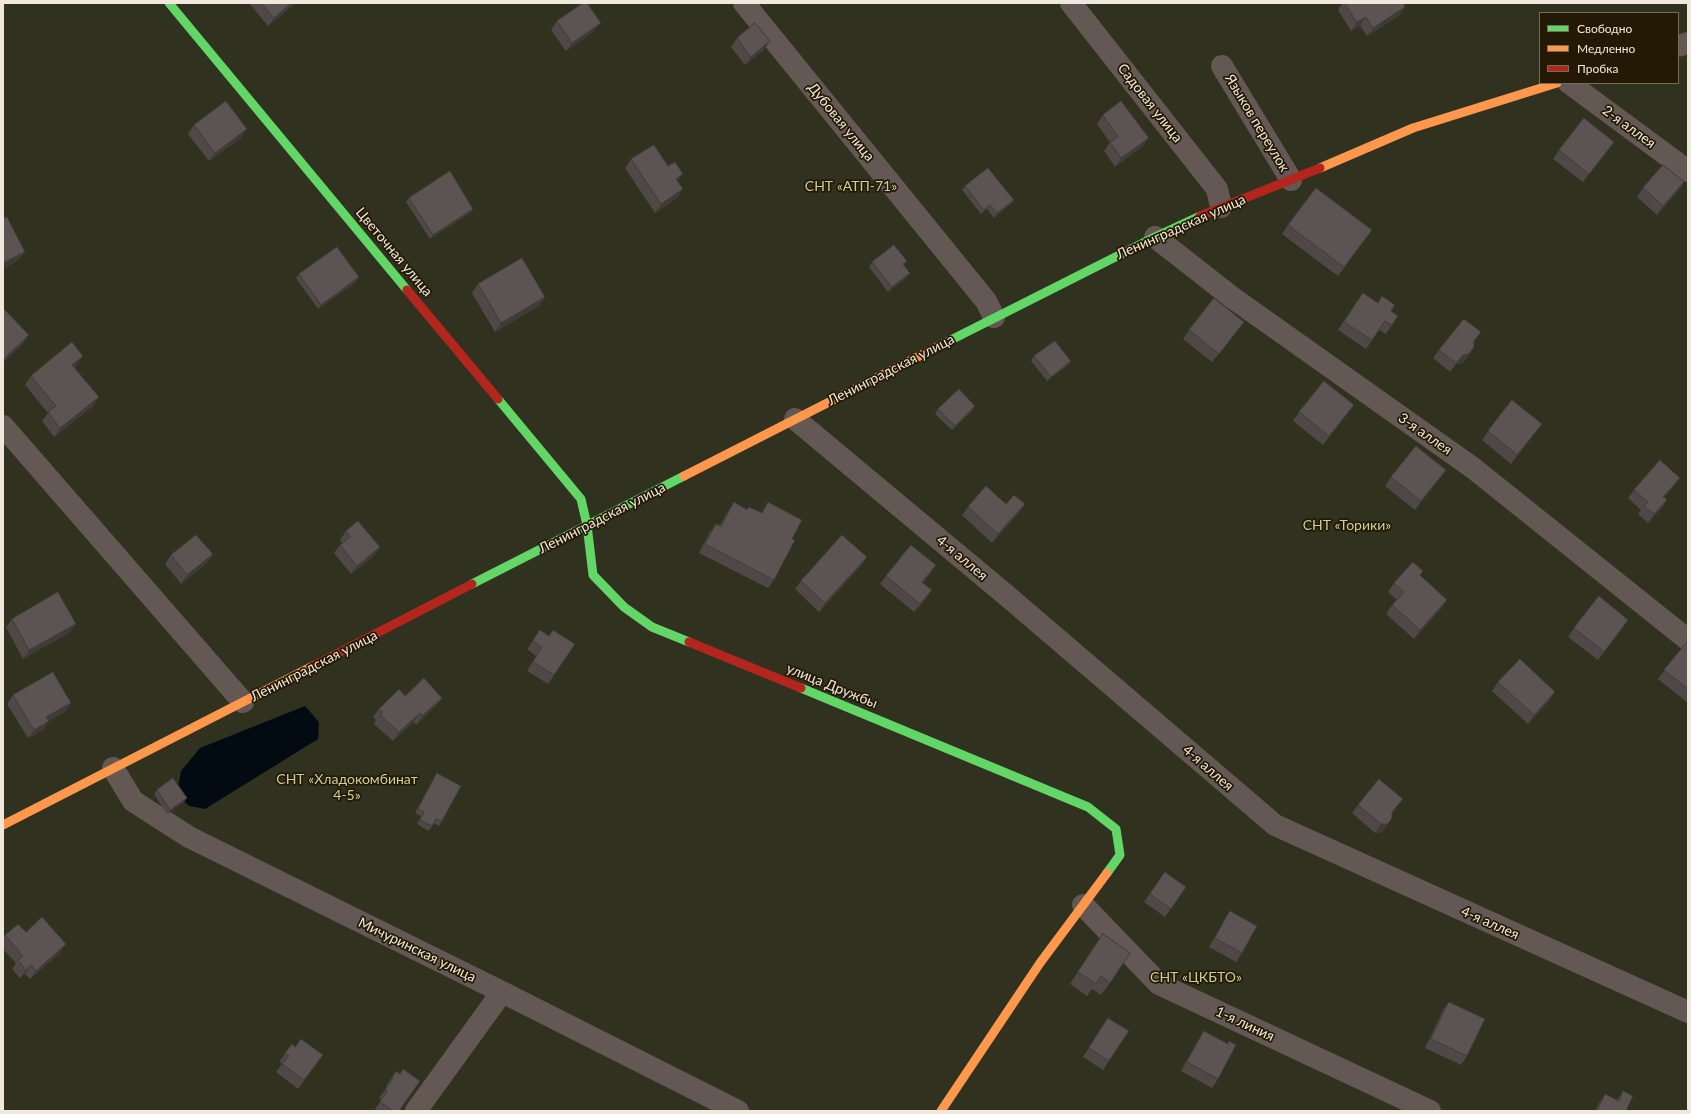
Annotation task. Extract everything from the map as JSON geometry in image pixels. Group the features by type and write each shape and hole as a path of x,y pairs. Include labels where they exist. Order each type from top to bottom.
{"street":[{"name":"Цветочная улица","path":"169,3 581,499 587,525"},
{"name":"Дубовая улица","path":"744,3 986,301 994,317"},
{"name":"Садовая улица","path":"1072,3 1217,189 1221,207"},
{"name":"Языков переулок","path":"1222,66 1291,180"},
{"name":"Ленинградская улица","path":"3,825 994,317 1155,237 1221,207 1291,180 1413,128 1554,84"},
{"name":"2-я аллея","path":"1571,84 1688,171"},
{"name":"3-я аллея","path":"1155,237 1233,298 1473,468 1688,640"},
{"name":"4-я аллея","path":"795,419 1006,595 1275,825 1688,1012"},
{"name":"Ленинградская улица","path":"3,426 243,702"},
{"name":"улица Дружбы","path":"587,525 593,575 624,607 652,627 1088,807 1116,829 1120,855 1083,905"},
{"name":"Мичуринская улица","path":"113,768 133,801 189,837 738,1111"},
{"path":"941,1111 1040,963 1083,905"},
{"name":"1-я линия","path":"1083,905 1159,984 1430,1111"},
{"path":"416,1111 502,992"}],"green space":[{"path":"3,3 1688,3 1688,1111 3,1111"}],"shaded area":[{"path":"305,706 319,722 318,739 205,809 189,806 177,794 181,771 200,748"}],"building":[{"path":"262,3 291,3 274,18"},
{"path":"583,3 587,3 601,23 572,43 557,21"},
{"path":"1345,3 1403,3 1405,7 1373,28 1366,17 1357,22"},
{"path":"755,23 770,41 751,57 737,38"},
{"path":"226,101 247,129 215,153 194,125"},
{"path":"1121,101 1149,138 1121,158 1110,142 1118,137 1103,115"},
{"path":"1584,118 1614,142 1589,174 1559,150"},
{"path":"654,145 668,166 675,162 683,174 676,179 683,189 661,204 631,159"},
{"path":"1663,165 1684,182 1663,206 1643,188"},
{"path":"988,168 1014,200 997,213 990,205 984,210 965,186"},
{"path":"450,171 473,209 433,235 409,198"},
{"path":"1316,188 1372,230 1344,267 1288,225"},
{"path":"7,217 25,252 3,263 3,219"},
{"path":"894,245 907,261 903,264 910,273 892,287 872,262"},
{"path":"337,247 359,277 321,305 299,274"},
{"path":"522,258 545,297 501,323 478,284"},
{"path":"1363,293 1378,303 1382,296 1395,305 1391,311 1398,316 1392,325 1385,321 1372,340 1344,322"},
{"path":"1214,298 1244,322 1219,354 1189,330"},
{"path":"3,308 29,335 3,360"},
{"path":"1464,319 1481,332 1474,341 1474,347 1469,354 1463,355 1456,363 1439,350"},
{"path":"1055,341 1071,361 1051,377 1034,356"},
{"path":"72,342 83,356 72,365 99,397 60,428 48,412 56,406 31,376"},
{"path":"1324,381 1354,405 1329,436 1299,412"},
{"path":"959,389 975,406 955,426 938,409"},
{"path":"1512,400 1542,424 1517,455 1488,431"},
{"path":"1416,446 1446,470 1421,501 1391,477"},
{"path":"1660,460 1680,478 1663,497 1667,500 1654,514 1644,506 1648,502 1634,490"},
{"path":"986,486 1006,504 1014,495 1025,504 998,534 968,507"},
{"path":"734,502 747,510 749,507 762,513 768,502 802,520 792,539 795,540 774,580 705,544 716,524 721,526"},
{"path":"358,521 380,547 357,566 340,545 350,537 346,531"},
{"path":"196,535 213,554 187,575 171,555"},
{"path":"842,535 867,557 825,603 801,581"},
{"path":"911,545 936,565 922,582 932,590 920,604 886,576"},
{"path":"1413,562 1423,571 1420,575 1447,600 1420,630 1392,605 1404,592 1394,583"},
{"path":"58,592 76,624 29,650 12,619"},
{"path":"1599,596 1628,620 1604,652 1574,628"},
{"path":"540,630 549,636 553,630 575,644 554,675 533,662 542,647 533,641"},
{"path":"1688,641 1688,689 1664,670"},
{"path":"1520,659 1555,692 1534,715 1498,682"},
{"path":"53,672 71,703 46,717 49,721 34,730 13,695"},
{"path":"424,678 442,698 422,716 420,713 399,732 380,715 383,712 379,709 399,689 405,696"},
{"path":"437,773 461,786 442,821 436,819 432,826 420,820 424,812 418,809"},
{"path":"173,778 187,798 170,810 157,790"},
{"path":"1379,779 1403,799 1392,812 1392,818 1388,824 1381,824 1358,805"},
{"path":"1165,872 1186,887 1171,909 1150,894"},
{"path":"1230,911 1257,926 1242,953 1215,938"},
{"path":"42,917 66,944 36,971 31,965 26,970 18,960 23,956 5,935 18,924 26,932"},
{"path":"1103,934 1130,953 1110,983 1101,976 1096,984 1078,972"},
{"path":"1449,1002 1485,1019 1467,1056 1431,1039"},
{"path":"1108,1018 1129,1031 1109,1061 1089,1048"},
{"path":"1204,1031 1228,1044 1229,1041 1236,1045 1218,1079 1187,1062"},
{"path":"301,1039 323,1055 304,1080 282,1064 289,1056 285,1053 292,1044 295,1047"},
{"path":"403,1069 420,1081 399,1111 393,1111 380,1102 396,1071 400,1074"},
{"path":"1623,1091 1633,1096 1626,1111 1597,1111 1605,1094 1619,1101"}],"traffic: fast":[{"path":"169,3 407,290"},
{"path":"939,346 1155,237 1200,216"},
{"path":"498,399 581,499 587,525 593,575 624,607 652,627 689,642"},
{"path":"472,584 684,476"},
{"path":"801,688 1088,807 1116,829 1120,855 1107,873"}],"traffic: slow":[{"path":"1320,168 1413,128 1554,84"},
{"path":"684,476 939,346"},
{"path":"3,825 313,666"},
{"path":"941,1111 1040,963 1107,873"}],"traffic: jam":[{"path":"1200,216 1320,168"},
{"path":"407,290 498,399"},
{"path":"313,666 472,584"},
{"path":"689,642 801,688"}],"park label":[{"name":"СНТ «АТП-71»","path":"851,186"},
{"name":"СНТ «Торики»","path":"1347,525"},
{"name":"СНТ «Хладокомбинат 4-5»","path":"347,788"},
{"name":"СНТ «ЦКБТО»","path":"1196,977"}]}
